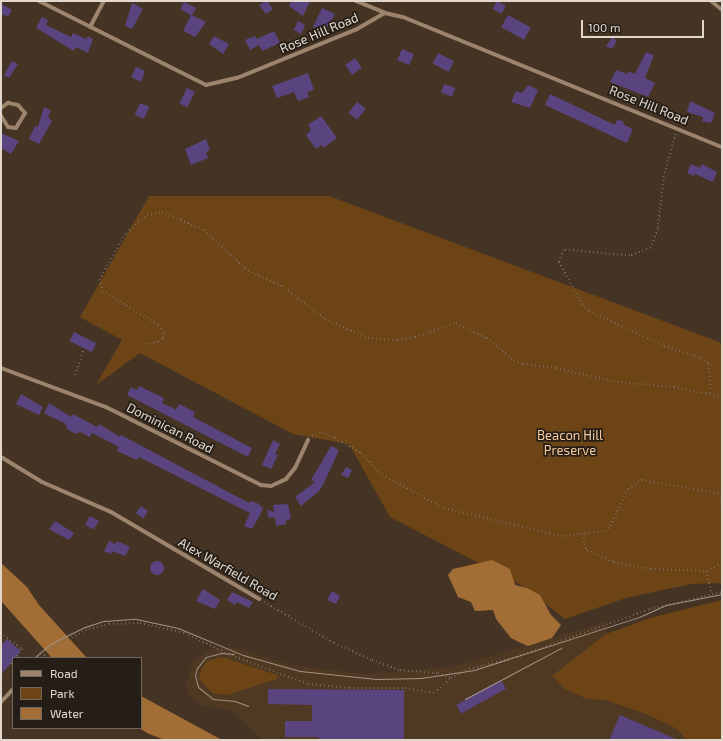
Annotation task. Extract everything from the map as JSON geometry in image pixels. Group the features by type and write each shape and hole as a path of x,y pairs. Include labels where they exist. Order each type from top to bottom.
{"street":[{"name":"Rose Hill Road","path":"39,1 206,85 237,78 357,30 385,13 403,17 446,33 722,147"},
{"path":"90,27 104,1"},
{"path":"356,1 385,13"},
{"path":"711,1 722,10"},
{"path":"1,108 8,103 18,106 25,113 16,128 8,127 1,116"},
{"name":"Dominican Road","path":"1,368 106,407 261,485 271,486 286,479 299,462 308,440"},
{"name":"Alex Warfield Road","path":"1,457 42,482 111,512 259,599"},
{"path":"1,702 12,690"}],"path":[{"path":"678,128 664,176 658,229 651,248 630,256 564,250 559,262 582,304 589,311 664,346 701,358 709,364 711,394"},
{"path":"145,344 159,342 163,338 164,332 158,325 103,292 99,280 126,233 146,215 162,212 204,230 248,271 282,286 325,319 368,338 398,340 415,337 456,322 487,338 514,361 523,364 556,368 618,382 674,387 722,396"},
{"path":"75,376 83,350"},
{"path":"308,440 322,432 330,435 361,453 382,475 444,508 561,536 605,531 612,523 628,489 642,480 722,494 722,513"},
{"path":"584,534 584,544 587,550 614,562 651,569 707,571 722,563"},
{"path":"707,571 712,593"},
{"path":"42,657 57,644 84,631 118,623 164,626 308,684 350,688 405,688 434,693 451,678 469,669 516,657 650,609 712,593 722,592"},
{"name":"Alex Warfield Road","path":"259,599 334,643 365,657 400,670 438,673 451,678"},
{"path":"1,633 22,649 17,657"}],"shaded area":[{"path":"607,622 606,634 566,666 722,740 263,740 231,710 203,706 190,696 186,686 193,661 213,649 234,647 290,665 365,674 453,667"}],"green space":[{"name":"Beacon Hill Preserve","path":"149,196 329,196 722,343 722,583 691,584 626,598 565,619 521,585 390,517 349,444 293,434 140,353 96,385 122,340 80,317"},
{"path":"722,600 722,740 687,740 677,729 646,714 606,700 587,699 565,689 552,676 606,634 653,617"},
{"path":"222,657 277,675 277,679 227,695 212,693 199,679 200,672 207,661"}],"water":[{"path":"492,560 510,569 515,585 527,588 540,595 551,615 561,625 552,638 528,646 523,644 511,638 496,619 493,610 475,611 471,602 458,597 448,575 453,569"},
{"path":"1,563 27,587 39,605 86,657 51,657 1,601"},
{"path":"142,697 222,740 165,740 141,729 142,729"}],"building":[{"path":"267,1 273,9 266,14 259,5"},
{"path":"291,1 310,1 303,16 289,6"},
{"path":"497,1 506,6 501,14 493,9"},
{"path":"184,2 196,8 192,15 206,22 195,37 183,31 191,15 180,9"},
{"path":"132,3 143,9 132,29 125,26"},
{"path":"1,4 12,10 8,17 1,14"},
{"path":"322,8 335,14 324,33 313,27"},
{"path":"508,15 531,28 524,40 501,27"},
{"path":"42,17 48,20 46,25 71,37 73,33 86,39 88,36 93,39 88,53 76,47 74,51 36,28"},
{"path":"298,21 305,25 301,34 294,30"},
{"path":"274,31 280,43 262,51 259,45 250,50 245,40 255,36 257,39"},
{"path":"214,36 229,44 223,54 209,44"},
{"path":"612,37 617,41 612,49 606,46"},
{"path":"402,49 414,54 409,65 397,60"},
{"path":"646,52 654,55 645,78 655,83 648,97 610,82 616,70 627,74 628,71 635,74"},
{"path":"438,53 454,61 449,72 433,64"},
{"path":"355,58 362,68 352,75 345,65"},
{"path":"12,61 18,64 9,78 4,75"},
{"path":"136,67 145,71 141,82 131,77"},
{"path":"308,73 314,90 307,92 309,97 298,101 294,92 277,98 272,86"},
{"path":"444,84 455,88 452,97 441,92"},
{"path":"528,85 538,90 530,108 511,102 516,91 522,93"},
{"path":"187,88 195,92 187,107 179,103"},
{"path":"550,94 615,125 617,119 624,122 623,124 633,129 627,143 545,105"},
{"path":"690,101 715,113 711,123 702,121 703,117 687,112"},
{"path":"357,102 366,109 357,120 348,113"},
{"path":"140,103 149,107 144,119 135,115"},
{"path":"44,107 51,111 48,117 52,121 39,144 29,139 35,126 38,127"},
{"path":"321,116 337,138 323,148 322,145 316,149 306,135 311,130 308,125"},
{"path":"1,133 19,141 11,154 1,148"},
{"path":"206,139 210,150 206,152 208,158 191,165 185,149"},
{"path":"691,164 700,168 702,164 717,172 713,182 695,174 694,176 687,173"},
{"path":"74,332 96,343 92,352 69,341"},
{"path":"139,386 164,398 162,403 176,410 179,404 195,412 193,417 252,448 248,457 127,395 131,387 137,390"},
{"path":"21,394 43,407 39,415 16,404"},
{"path":"49,403 71,417 73,414 97,427 99,424 120,437 121,435 249,503 250,501 257,503 263,508 259,517 252,529 244,526 250,513 139,457 137,460 117,451 119,447 92,433 90,437 80,432 75,434 66,428 67,426 64,423 44,413"},
{"path":"273,440 280,444 275,454 278,455 271,469 262,465"},
{"path":"331,446 339,450 323,485 319,491 301,506 295,497 315,482 311,480"},
{"path":"346,467 352,470 348,478 341,475"},
{"path":"288,504 291,519 286,520 286,524 276,526 275,517 269,518 267,510 274,512 273,505"},
{"path":"141,506 148,511 143,519 136,513"},
{"path":"90,516 99,521 94,530 85,525"},
{"path":"55,521 74,533 69,540 49,529"},
{"path":"109,541 115,544 117,541 130,547 125,556 112,551 111,554 104,551"},
{"path":"157,561 162,563 164,568 162,573 157,575 152,573 150,568 152,563"},
{"path":"203,589 220,600 215,609 196,601"},
{"path":"332,591 340,596 336,604 327,600"},
{"path":"232,592 253,602 249,608 237,602 235,605 227,600"},
{"path":"7,639 21,651 16,657 12,657 12,662 1,675 1,646"},
{"path":"501,680 506,689 461,713 456,705"},
{"path":"268,689 404,690 404,740 319,740 319,737 285,737 285,721 312,721 312,705 268,704"},
{"path":"620,715 678,740 609,740"}],"tram line":[{"path":"35,657 52,643 85,627 104,621 136,619 178,628 243,655 300,671 377,679 421,678 474,670 639,617 666,605 722,594"},
{"path":"465,699 561,648"},
{"path":"234,654 221,653 206,657 197,668 195,675 198,687 213,699 235,701 248,706"}]}
